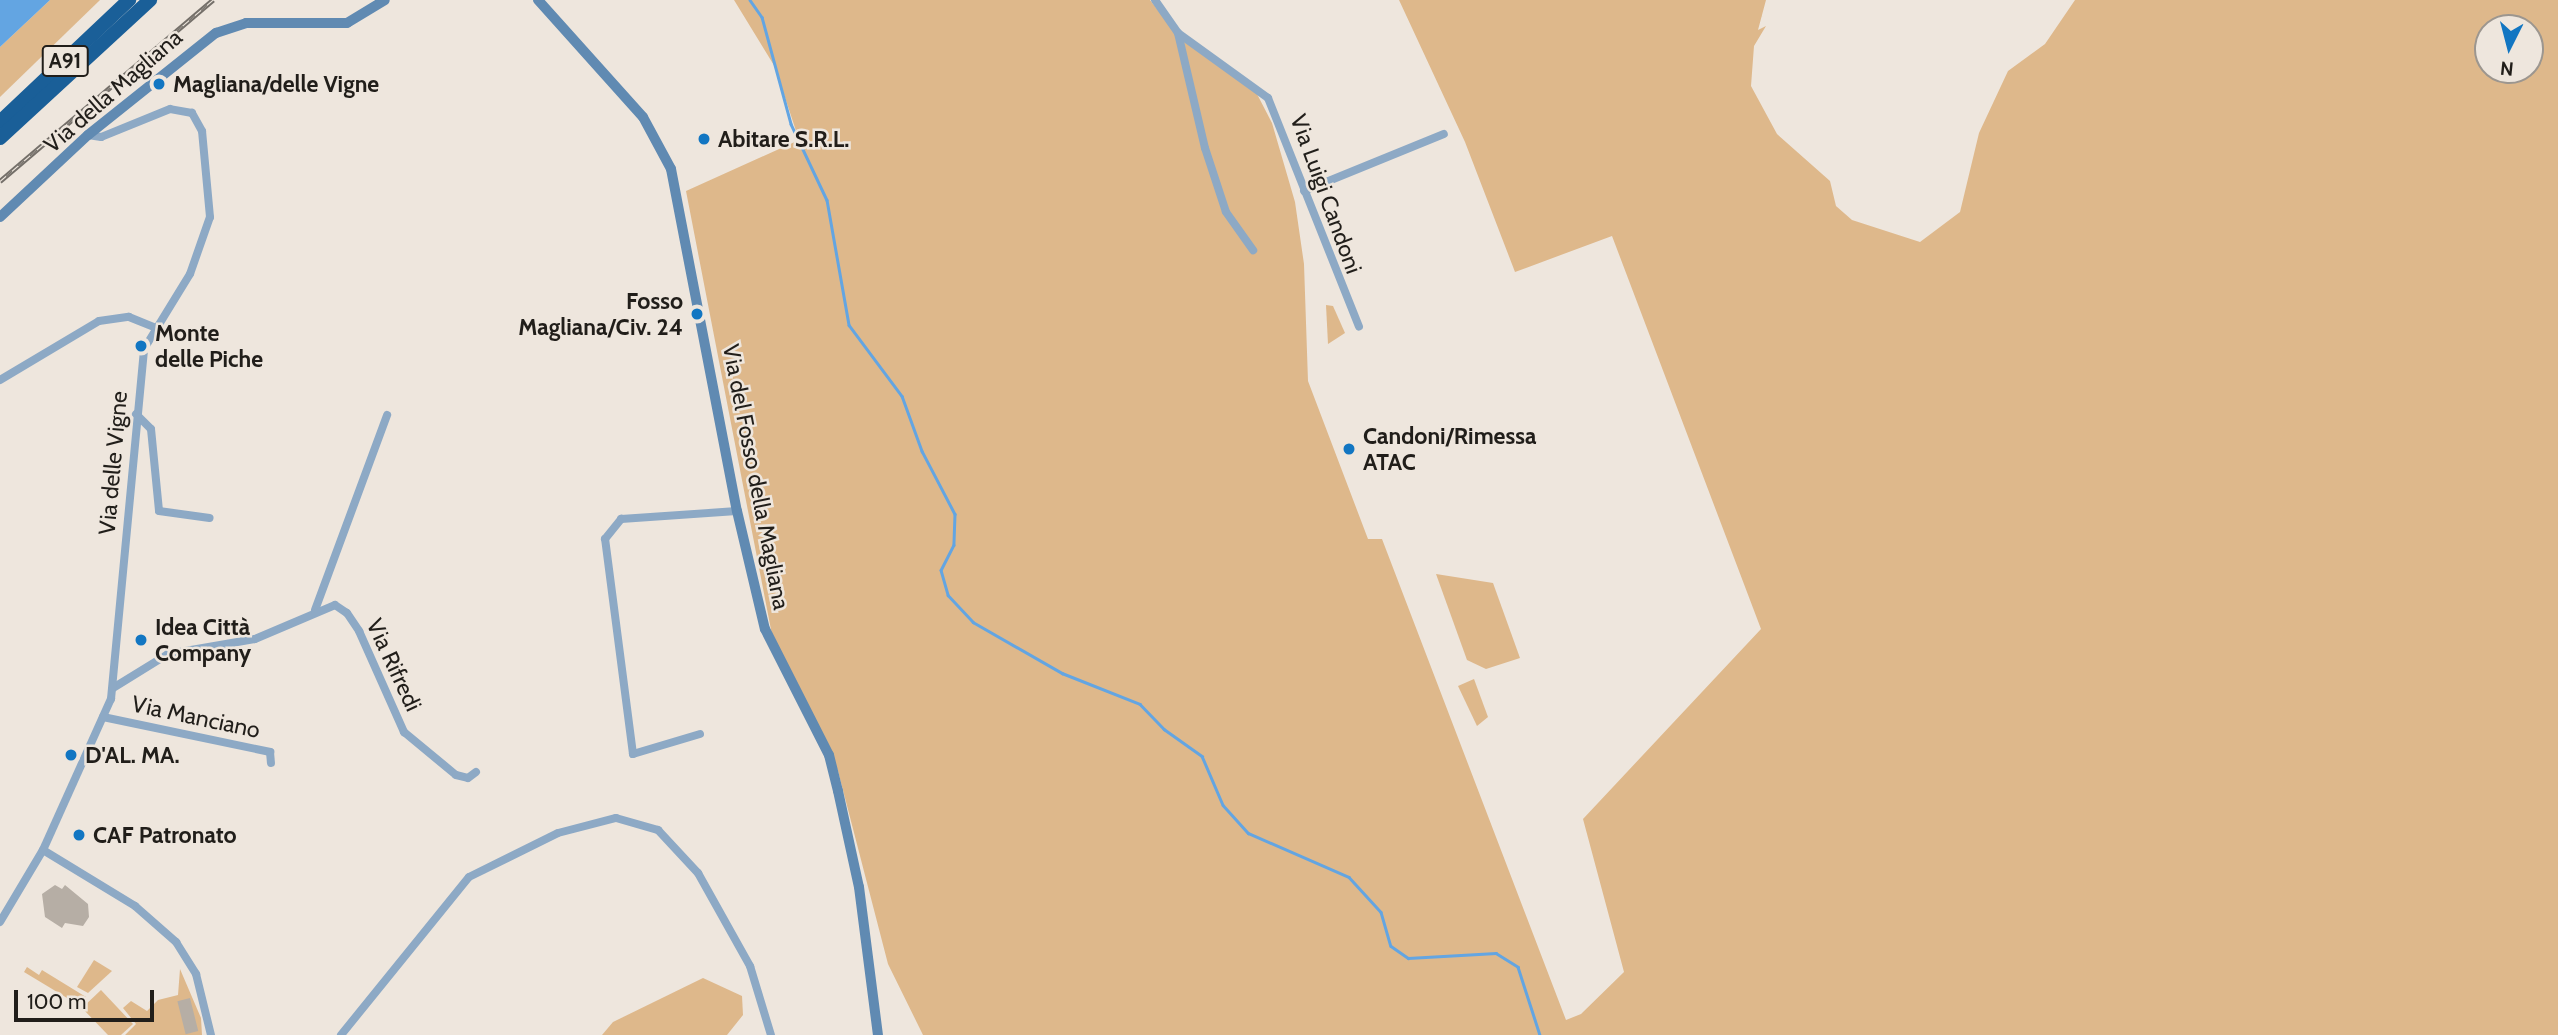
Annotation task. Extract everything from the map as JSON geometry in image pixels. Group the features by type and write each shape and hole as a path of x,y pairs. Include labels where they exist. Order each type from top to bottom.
{"highway":[{"name":"A91","path":"0,122 129,0"},
{"name":"A91","path":"0,138 150,0"}],"street":[{"name":"Via della Magliana","path":"0,217 88,135 220,30 253,22 347,23 385,0"},
{"name":"Via del Fosso della Magliana","path":"538,0 643,117 671,169 737,511 765,629 829,755 835,779 859,887 878,1035"},
{"name":"Via Luigi Candoni","path":"1155,0 1178,33 1268,98 1359,327"},
{"path":"1178,33 1205,148 1226,212 1253,250"},
{"name":"Via delle Vigne","path":"0,922 43,850 103,717 113,688 144,349 154,327 184,285 210,222 200,126 192,113 174,109 101,137 88,135"},
{"path":"1304,191 1444,134"},
{"path":"0,380 99,321 129,317 154,327"},
{"path":"136,414 150,425 159,510 210,518"},
{"path":"113,688 162,657 255,639 315,610 387,415"},
{"path":"699,734 634,754 605,539 621,519 737,511"},
{"name":"Via Rifredi","path":"315,610 335,605 350,616 407,735 461,778 476,772"},
{"name":"Via Manciano","path":"103,717 270,752 271,763"},
{"path":"341,1035 469,877 558,832 622,818 658,830 698,873 750,966 771,1035"},
{"path":"43,850 135,906 176,942 196,974 211,1035"}],"shaded area":[{"path":"50,0 100,0 0,97 0,47"},
{"path":"734,0 1150,0 1174,31 1257,94 1272,123 1295,202 1304,264 1308,381 1368,539 1382,539 1566,1020 1581,1014 1624,972 1583,819 1761,629 1612,236 1515,272 1465,142 1399,0 1766,0 1758,30 1766,26 1754,46 1751,86 1777,134 1830,181 1836,206 1852,220 1920,242 1960,212 1979,133 2008,71 2045,44 2075,0 2558,0 2558,1035 923,1035 888,964 838,771 773,640 686,191 799,140 775,67"},
{"path":"1326,305 1333,306 1345,333 1328,344"},
{"path":"1436,574 1493,583 1520,658 1486,669 1467,660"},
{"path":"1474,679 1488,717 1477,726 1458,686"},
{"path":"94,960 112,971 88,993 77,987"},
{"path":"27,967 39,975 42,970 86,997 77,1004 24,972"},
{"path":"180,969 201,1018 202,1035 125,1035 136,1024 123,1008 131,1001 147,1011 158,1000 178,995"},
{"path":"703,978 742,996 743,1015 727,1035 602,1035 613,1022"},
{"path":"101,990 133,1024 121,1035 108,1035 82,1008"}],"water":[{"path":"0,0 50,0 0,47"}],"building":[{"path":"55,885 62,889 65,885 88,904 89,917 83,926 65,923 62,928 45,917 42,894"},
{"path":"190,998 198,1031 186,1034 177,1001"}],"waterway":[{"path":"750,0 762,17 791,124 827,200 849,325 902,396 922,451 955,514 954,545 941,570 948,595 973,622 1062,673 1140,704 1164,729 1202,756 1223,805 1248,833 1349,877 1381,912 1391,946 1408,958 1496,953 1518,967 1540,1035"}],"railway":[{"path":"0,181 213,0"}],"place":[{"name":"Magliana/delle Vigne","path":"159,84"},
{"name":"Abitare S.R.L.","path":"704,139"},
{"name":"Fosso Magliana/Civ. 24","path":"697,314"},
{"name":"Monte delle Piche","path":"141,346"},
{"name":"Candoni/Rimessa ATAC","path":"1349,449"},
{"name":"Idea Città Company","path":"141,640"},
{"name":"D'AL. MA.","path":"71,755"},
{"name":"CAF Patronato","path":"79,835"}]}
